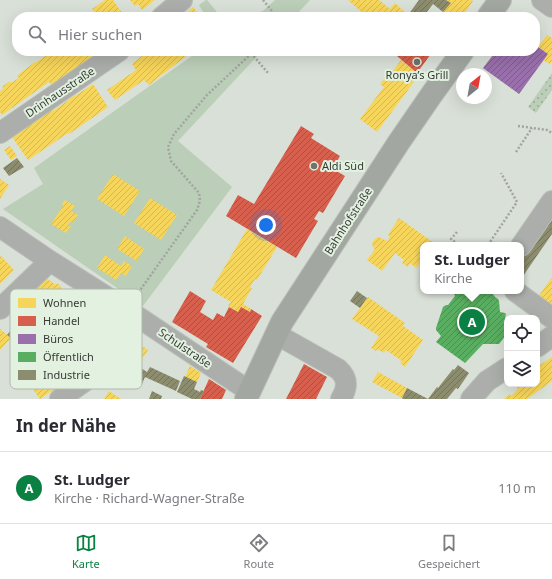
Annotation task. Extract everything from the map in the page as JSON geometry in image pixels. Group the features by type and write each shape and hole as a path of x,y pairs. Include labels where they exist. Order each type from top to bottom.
{"main road":[{"path":"492,12 500,0"},
{"name":"Bahnhofstraße","path":"248,395 282,322 399,142 459,56"}],"street":[{"path":"168,12 182,0"},
{"path":"542,0 552,7"},
{"name":"Drinhausstraße","path":"0,133 112,56"},
{"path":"524,242 552,201"},
{"name":"Schulstraße","path":"0,227 95,289"},
{"path":"21,289 50,261"},
{"path":"519,294 552,318"},
{"path":"0,309 10,299"},
{"name":"Schulstraße","path":"142,320 248,395"},
{"path":"276,334 344,375 346,382 345,393 341,399"},
{"path":"540,345 552,336"},
{"path":"471,399 488,381 504,370"},
{"path":"60,399 74,389"}],"path":[{"path":"264,0 273,12"},
{"path":"142,290 198,210 200,201 199,193 171,161 168,147 174,134 207,96 249,56"},
{"path":"256,56 268,73"},
{"path":"518,126 546,130 552,133"},
{"path":"516,152 532,128"},
{"path":"490,242 517,202 501,173"},
{"path":"455,242 451,239 457,232"}],"green space":[{"path":"207,0 217,12 203,12 199,5"},
{"path":"275,0 310,0 299,12 260,12"},
{"path":"192,56 257,56 178,141 232,187 143,306 142,289 118,289 3,209 43,184 34,168"},
{"path":"552,73 552,90 536,113 528,107"}],"building: Wohnen":[{"path":"105,0 113,0 121,12 94,12 92,9"},
{"path":"130,0 155,0 142,10 138,4 135,6"},
{"path":"348,0 379,0 390,9 395,3 405,12 361,12"},
{"path":"446,0 473,1 465,12 443,12 451,3"},
{"path":"193,7 197,12 187,12"},
{"path":"547,35 552,38 552,61 550,64 543,60 548,54 540,48 540,44"},
{"path":"46,56 95,56 52,86 49,82 2,115 0,112 0,91 4,88 2,87 10,81 11,83 19,78 17,76 19,74"},
{"path":"142,56 186,56 149,85 144,80 115,100 107,90 136,70 132,64"},
{"path":"401,60 419,75 377,132 360,119 384,87 380,84 388,74 390,75"},
{"path":"93,84 108,107 28,160 12,137 35,120 52,109 53,111"},
{"path":"10,146 17,156 11,160 4,150"},
{"path":"113,174 140,191 124,216 97,199"},
{"path":"0,179 9,185 0,199"},
{"path":"150,198 177,215 161,240 134,223"},
{"path":"65,200 75,206 71,211 78,215 73,223 71,221 68,225 71,226 66,233 51,224 63,206 62,204"},
{"path":"399,218 433,242 420,242 420,263 416,268 410,263 408,267 402,263 404,260 395,253 382,271 367,260 375,249 372,243 376,238 379,237 387,241 390,236 388,235"},
{"path":"247,229 277,247 257,280 255,279 250,287 252,288 243,304 251,309 250,312 241,307 238,312 228,306 231,302 211,290"},
{"path":"125,236 144,249 137,261 117,249"},
{"path":"105,255 121,266 124,261 132,266 126,276 121,273 116,280 97,268"},
{"path":"1,256 14,270 0,284 0,257"},
{"path":"552,277 552,307 538,297"},
{"path":"46,278 56,285 57,283 63,289 34,289 39,284 41,285"},
{"path":"368,297 405,323 403,326 423,340 405,367 400,363 402,361 386,350 384,353 377,349 376,351 371,348 379,336 352,319"},
{"path":"0,329 10,337 10,339 0,350"},
{"path":"142,346 148,350 142,359"},
{"path":"552,357 552,381 527,399 504,399 509,394 511,396 518,389 516,387 540,387 540,365"},
{"path":"190,366 201,373 197,382 185,377"},
{"path":"378,372 407,388 402,398 372,382"},
{"path":"33,389 55,389 40,399"},
{"path":"109,391 121,399 104,399"}],"building: Handel":[{"path":"397,56 429,56 417,73"},
{"path":"301,126 314,134 311,138 340,156 333,169 345,176 323,213 319,211 314,219 318,221 296,258 226,216 238,195 254,204"},
{"path":"190,291 206,301 200,312 213,320 217,313 224,317 229,307 238,312 241,307 250,312 251,309 262,316 233,363 206,347 208,344 172,322"},
{"path":"304,364 327,377 316,399 286,399"},
{"path":"209,379 226,390 222,399 200,399"}],"building: Büros":[{"path":"540,48 548,54 519,94 492,74 492,68 483,68 492,56 540,56"}],"building: Öffentlich":[{"path":"454,294 493,294 499,301 500,312 506,314 504,315 503,339 499,344 483,344 465,363 436,342 441,336 436,328 443,307 448,305 455,296"}],"building: Industrie":[{"path":"419,0 446,0 451,3 443,12 433,4 427,12 410,12"},
{"path":"17,158 24,167 9,176 3,168"},
{"path":"552,214 552,234 524,275 524,255"},
{"path":"357,291 367,298 360,308 350,301"},
{"path":"458,365 469,373 458,389 456,388 447,399 428,399"},
{"path":"150,367 180,381 176,391 145,377 142,384 142,369 147,372"},
{"path":"184,376 197,382 194,389 200,392 201,390 204,391 200,399 192,399 177,392"},
{"path":"407,388 428,399 403,399 402,398"},
{"path":"152,391 162,396 161,399 149,399"}],"place":[{"name":"Ronya’s Grill","path":"417,62"},
{"name":"Aldi Süd","path":"314,166"},
{"name":"St. Ludger","path":"472,322"}]}
